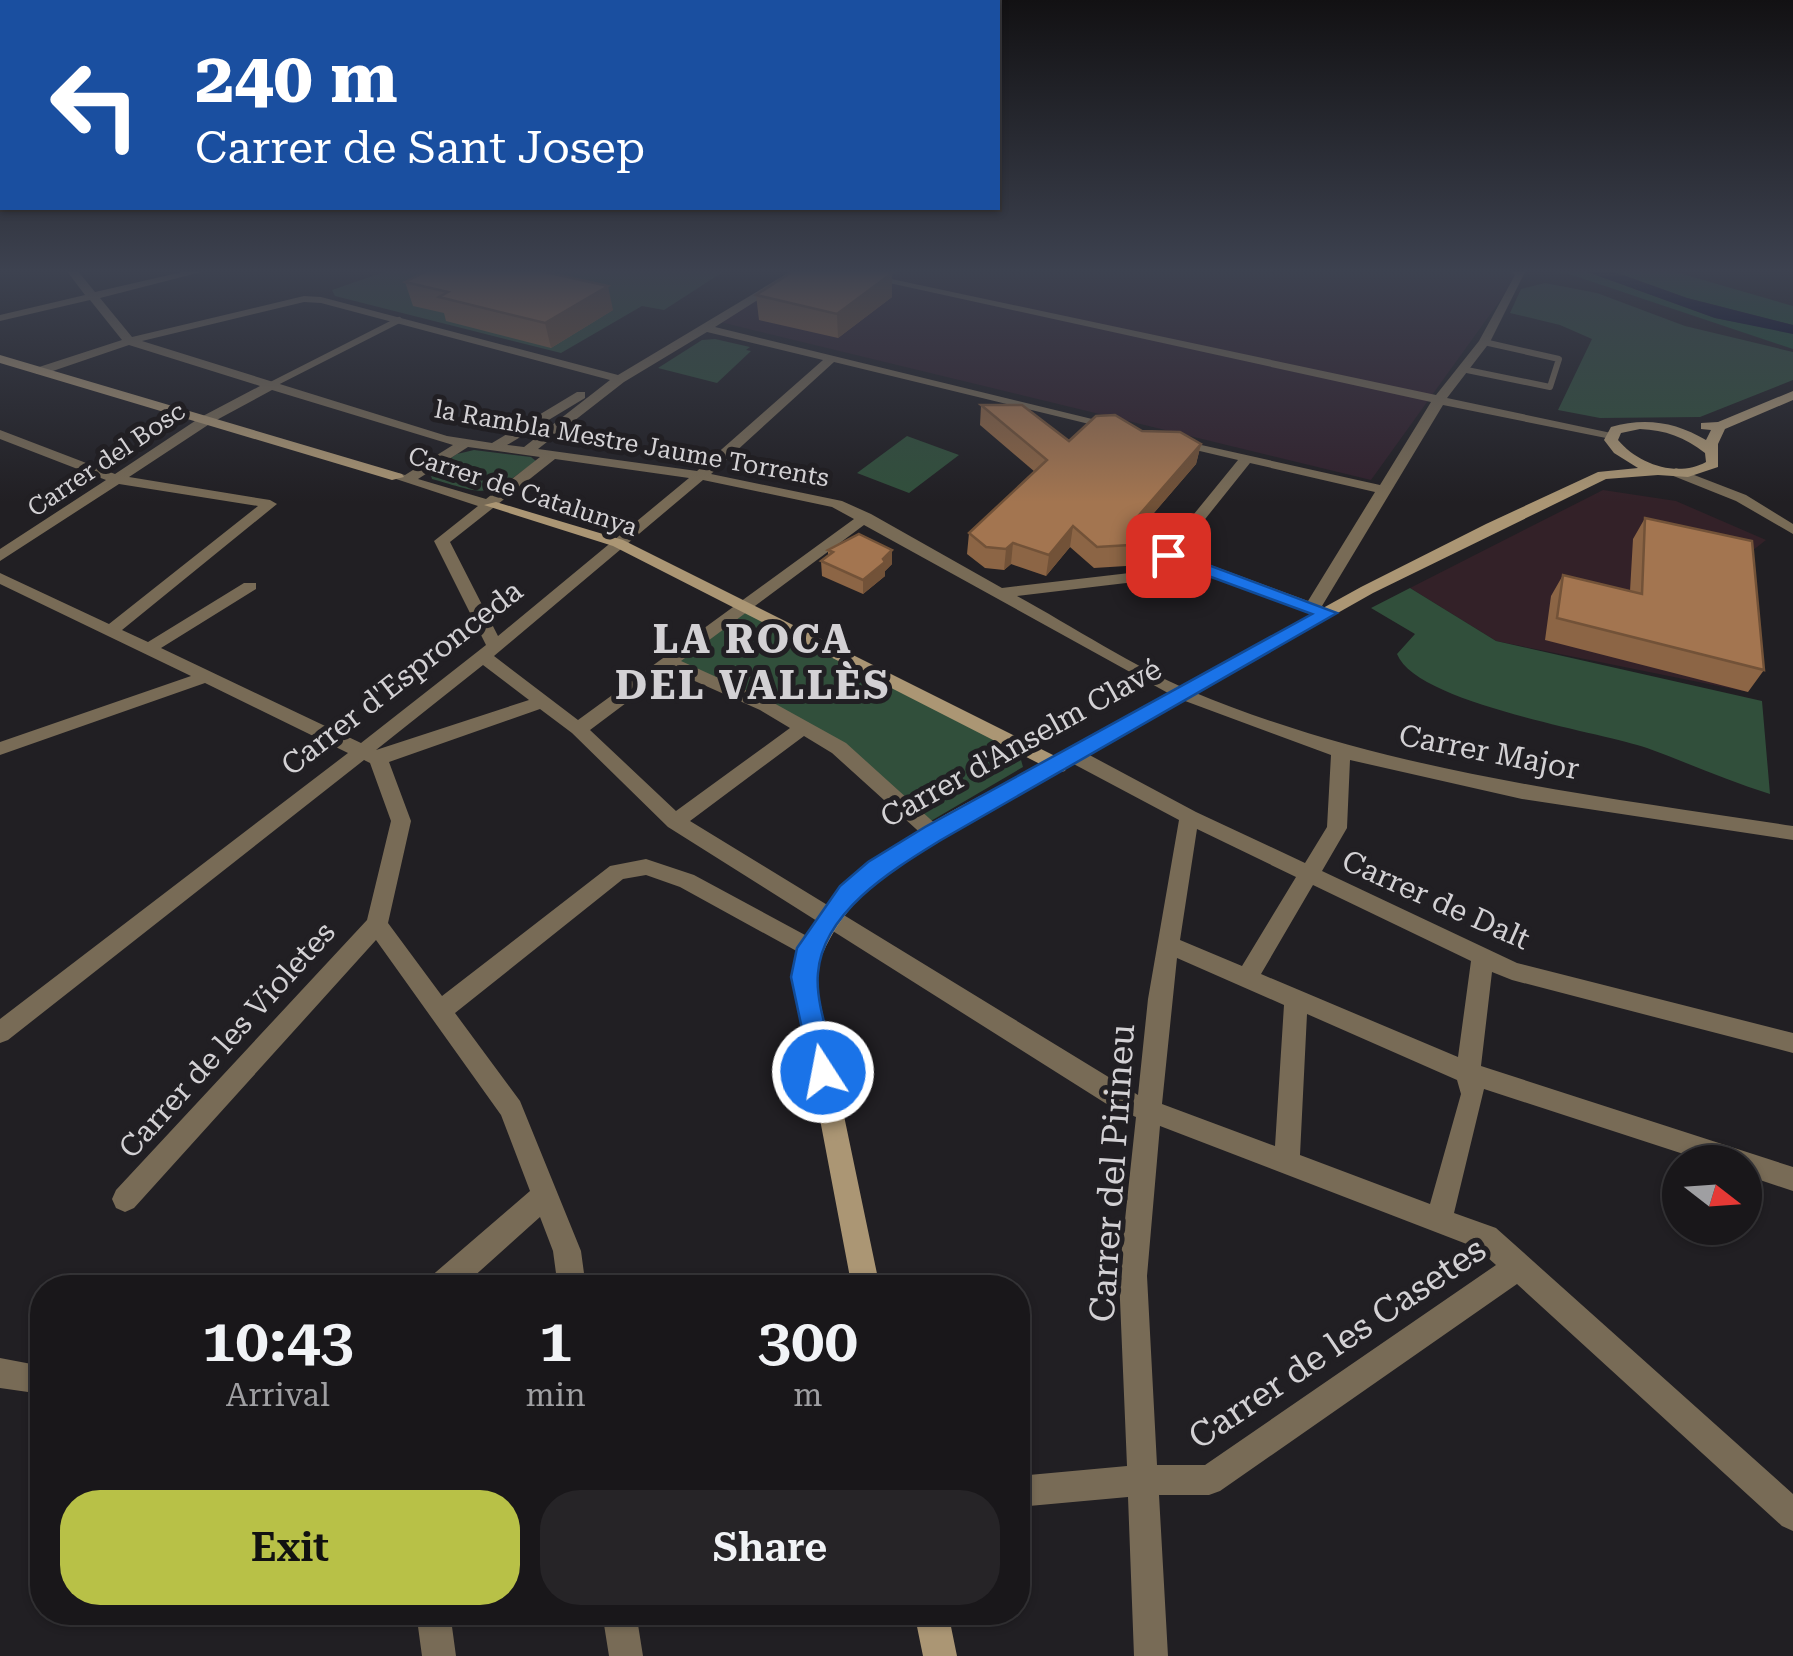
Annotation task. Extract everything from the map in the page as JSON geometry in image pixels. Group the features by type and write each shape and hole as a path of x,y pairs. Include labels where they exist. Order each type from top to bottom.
{"street":[{"path":"40,370 110,347"},
{"name":"la Rambla Mestre Jaume Torrents","path":"149,347 446,440 702,476 837,504 1183,694"},
{"path":"503,347 620,378"},
{"path":"529,449 620,378 669,347"},
{"path":"781,347 1133,431"},
{"path":"1194,347 1439,400 1614,443 1632,460 1741,498"},
{"path":"1168,555 1319,610 1384,490 1439,400 1480,347"},
{"name":"Carrer d'Espronceda","path":"0,1033 370,754 487,650 702,476 831,360"},
{"name":"Carrer de Catalunya","path":"4,363 40,370 618,543 1009,738 1067,761"},
{"path":"497,445 586,392 620,378"},
{"name":"Carrer del Bosc","path":"0,556 206,420 272,385"},
{"path":"1720,426 1712,457 1697,472 1603,475 1623,427 1720,426 1793,396"},
{"path":"1659,427 1690,436 1712,457 1724,483 1793,530"},
{"path":"0,434 117,479 270,504 112,630"},
{"path":"1152,435 1384,490"},
{"path":"402,478 467,442"},
{"path":"553,454 442,541 487,650 676,822 1122,1100 1486,1238 1793,1515"},
{"path":"1001,593 1143,576 1168,555 1246,458"},
{"name":"Carrer d'Anselm Clavé","path":"863,1275 804,977 810,948 827,918 876,868 1183,694 1319,610 1603,475"},
{"path":"578,729 866,517"},
{"path":"0,578 370,754 401,822 376,924 512,1109 567,1251 570,1275"},
{"path":"150,648 250,586"},
{"path":"666,661 766,706 839,748 933,834"},
{"path":"0,748 208,676"},
{"name":"Carrer Major","path":"1183,694 1341,751 1522,792 1793,833"},
{"path":"370,754 542,702"},
{"path":"676,822 803,727"},
{"path":"1247,978 1337,828 1341,751"},
{"name":"Carrer de Dalt","path":"1067,761 1512,970 1793,1042"},
{"name":"Carrer del Pirineu","path":"1151,1656 1133,1276 1167,944 1189,817"},
{"path":"440,1011 617,872 646,868 687,881 810,948"},
{"name":"Carrer de les Violetes","path":"126,1199 376,924"},
{"path":"1167,944 1468,1072 1689,1145"},
{"path":"1439,1220 1473,1094 1468,1072 1482,958"},
{"path":"1287,1162 1296,998"},
{"path":"1762,1169 1793,1178"},
{"path":"454,1275 545,1196"},
{"name":"Carrer de les Casetes","path":"1030,1491 1143,1480 1210,1480 1518,1266"},
{"path":"0,1374 30,1378"},
{"path":"434,1625 438,1656"},
{"path":"621,1625 626,1656"},
{"path":"934,1625 940,1656"}],"lane":[{"name":"Carrer del Bosc","path":"272,385 346,347"},
{"path":"1462,369 1550,387 1559,359 1507,347"}],"shaded area":[{"path":"824,347 1466,347 1371,480"},
{"path":"1603,490 1676,501 1766,540 1738,562 1748,692 1496,641 1410,588"}],"green space":[{"path":"538,347 571,347 561,353"},
{"path":"691,347 750,347 746,350 751,351 717,383 658,368"},
{"path":"1588,347 1773,347 1793,352 1793,380 1700,417 1600,418 1558,410"},
{"path":"907,436 959,455 909,493 857,473"},
{"path":"474,450 531,457 536,461 507,482 487,490 466,489 432,479 430,472 457,454"},
{"path":"1410,588 1496,641 1762,701 1770,794 1647,748 1472,701 1411,672 1397,654 1415,634 1371,608"},
{"path":"745,609 1018,749 1023,767 924,825 839,748 674,659"}],"building":[{"path":"981,405 1022,405 1069,441 1096,416 1115,415 1142,431 1180,432 1201,444 1133,522 1144,533 1130,545 1097,547 1073,526 1049,555 1013,543 1006,549 986,547 969,533 1047,460"},
{"path":"1645,518 1752,541 1764,670 1557,618 1563,575 1642,594"},
{"path":"859,534 892,550 883,559 885,562 863,580 821,561 833,552 828,550"}],"district":[{"name":"LA ROCA DEL VALLÈS","path":"753,662"}],"route":[{"path":"823,1072 804,977 810,948 848,892 876,868 933,834 1327,613 1168,555"}]}
